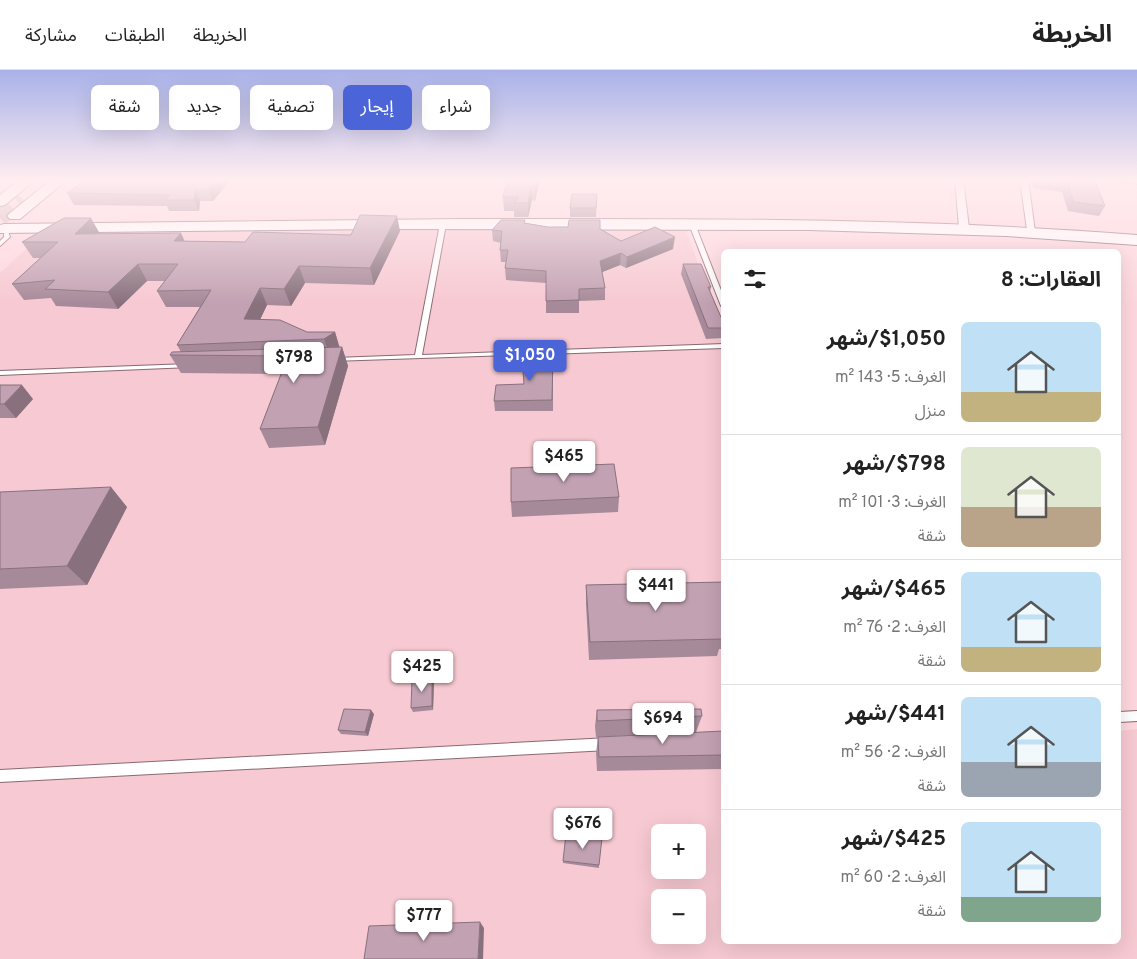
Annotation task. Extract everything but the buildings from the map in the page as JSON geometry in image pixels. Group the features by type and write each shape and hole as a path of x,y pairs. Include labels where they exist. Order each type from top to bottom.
{"main road":[{"path":"5,228 692,224 1032,230 1137,240"},
{"path":"5,228 142,226"}],"street":[{"path":"963,220 964,228"},
{"path":"1031,220 1032,230"}],"lane":[{"path":"418,357 443,224"},
{"path":"692,224 721,298"},
{"path":"328,360 721,346"},
{"path":"0,373 199,365"},
{"path":"1121,717 1137,716"},
{"path":"0,776 625,743"}],"shaded area":[{"path":"685,228 721,327 721,944 1121,944 1121,731 1137,729 1137,959 0,959 0,273 44,232"}]}
